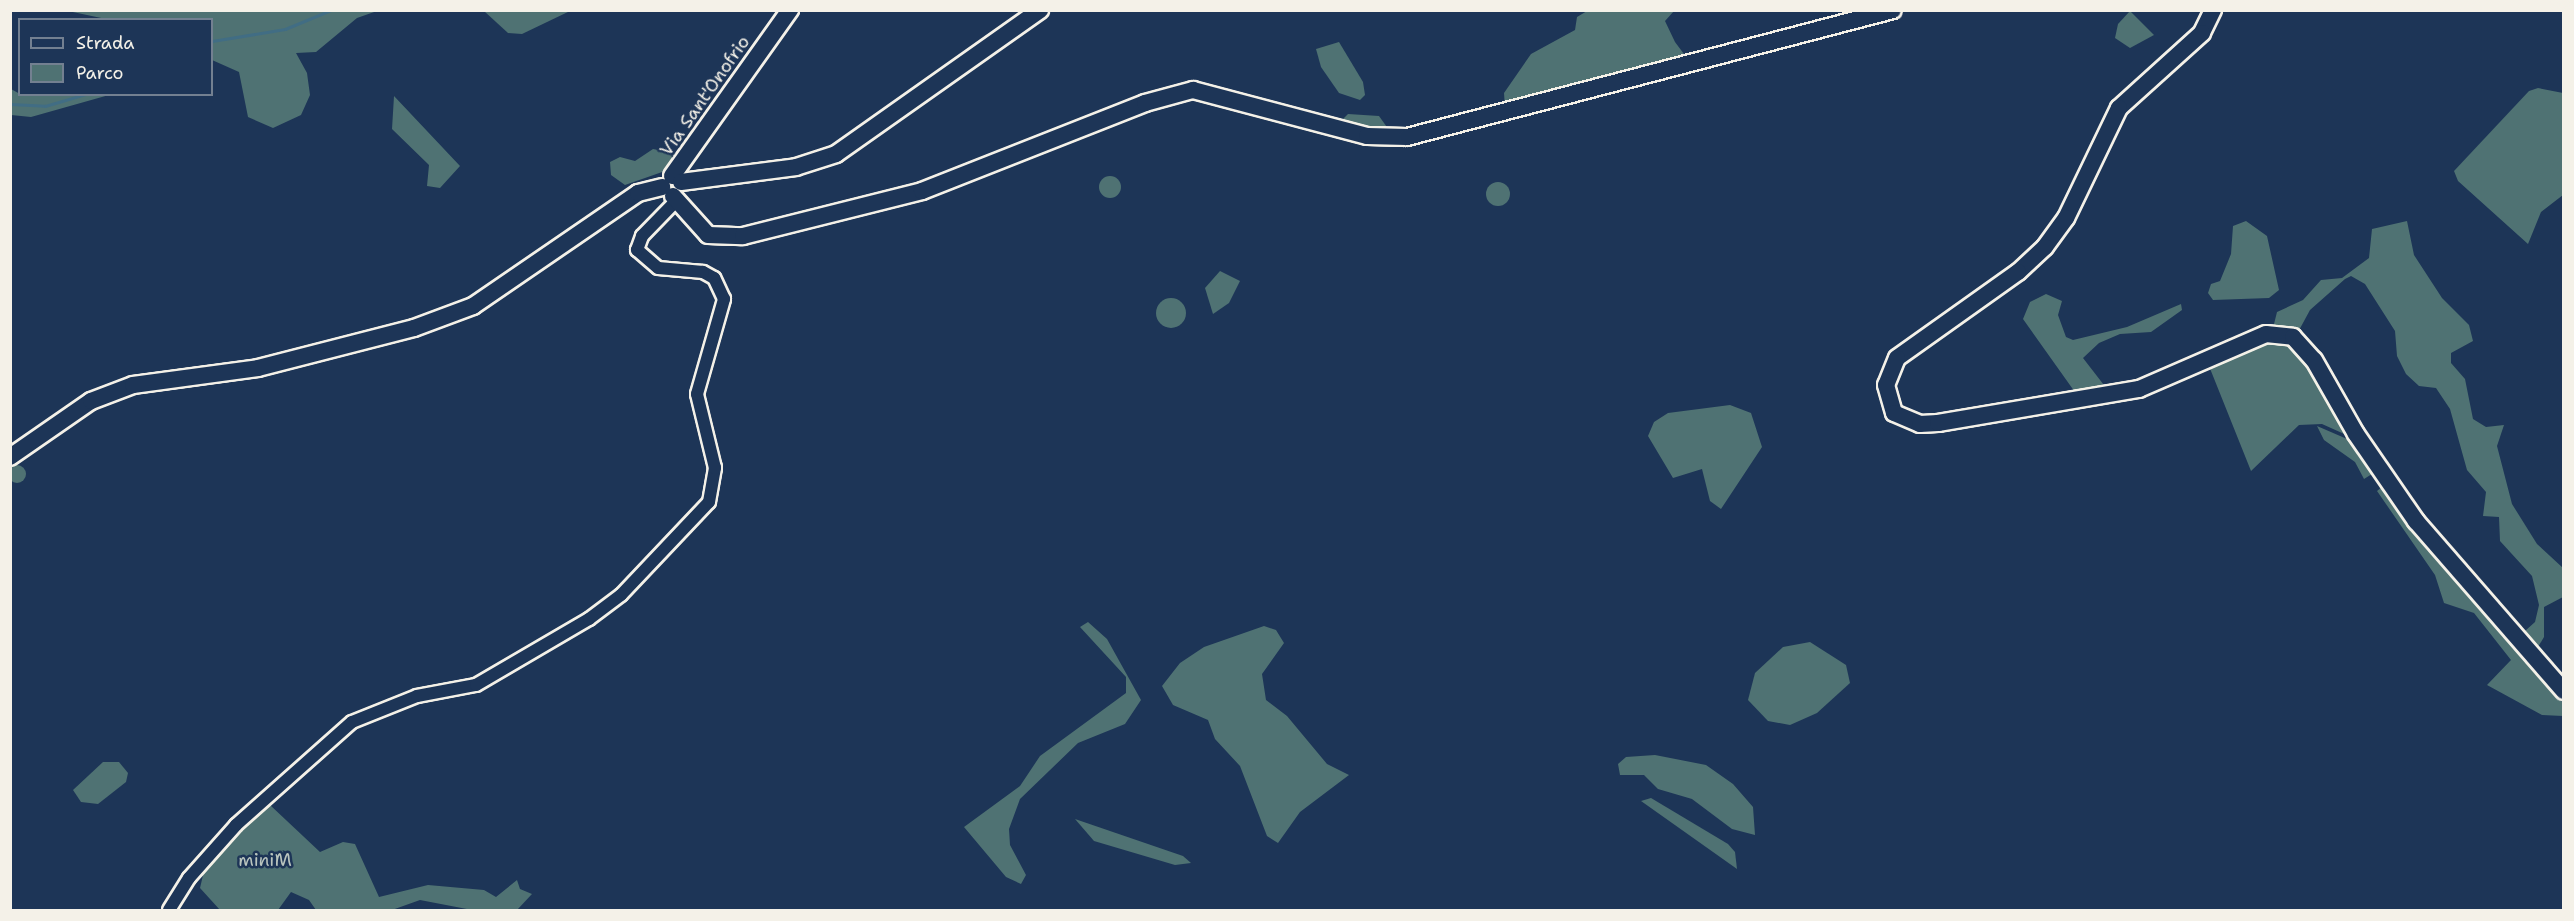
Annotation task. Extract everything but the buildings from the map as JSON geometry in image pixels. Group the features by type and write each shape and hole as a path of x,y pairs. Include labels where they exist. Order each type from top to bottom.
{"street":[{"name":"Via Sant'Onofrio","path":"673,188 790,10"},
{"path":"10,457 91,401 133,385 258,368 414,328 473,306 638,193 796,167 836,154 1040,10"},
{"path":"673,188 708,235 726,238 778,229 922,191 1114,114 1193,90 1358,134 1407,137 1893,10"},
{"path":"2213,10 2202,33 2119,108 2066,218 2045,247 2018,272 1897,358 1886,385 1894,413 1920,424 1938,423 2139,389 2266,334 2293,337 2314,360 2356,434 2416,521 2564,691"},
{"path":"169,910 189,878 236,825 352,722 417,696 476,685 589,619 621,595 709,502 715,468 698,394 724,299 703,272 658,268 637,250 642,236 673,188"}],"green space":[{"path":"377,10 357,18 316,52 296,53 307,73 310,95 301,115 273,128 248,117 239,72 213,60 213,18 101,18 68,11"},
{"path":"484,11 570,11 522,34 508,33"},
{"path":"1587,11 1674,11 1665,21 1675,42 1684,54 1702,52 1505,108 1504,93 1531,54 1575,30 1577,17"},
{"path":"2130,11 2154,35 2130,48 2115,38 2118,24"},
{"path":"1339,42 1363,82 1365,95 1360,100 1339,93 1321,67 1316,49"},
{"path":"2538,88 2563,93 2563,195 2541,212 2528,244 2458,181 2454,171 2529,91"},
{"path":"11,89 18,93 18,96 105,96 31,117 11,115"},
{"path":"394,96 460,166 440,188 427,186 429,165 392,129"},
{"path":"1348,114 1379,116 1389,130 1337,125"},
{"path":"653,149 679,154 665,171 625,185 611,175 610,162 620,157 635,161"},
{"path":"1110,176 1118,179 1121,187 1118,195 1110,198 1102,195 1099,187 1102,179"},
{"path":"1498,182 1507,185 1510,194 1507,203 1498,206 1489,203 1486,194 1489,185"},
{"path":"2246,221 2267,236 2279,290 2269,298 2213,300 2208,293 2211,284 2220,281 2231,254 2233,226"},
{"path":"2407,221 2414,255 2442,298 2469,325 2473,341 2451,353 2451,363 2465,379 2473,419 2486,427 2504,425 2497,446 2512,504 2537,544 2563,568 2563,597 2544,607 2544,637 2535,652 2525,631 2535,622 2539,605 2532,576 2500,541 2499,517 2483,516 2486,492 2467,470 2450,409 2436,388 2419,386 2406,374 2397,356 2395,331 2365,284 2351,276 2345,279 2310,310 2297,334 2273,328 2277,312 2303,300 2321,280 2342,278 2369,258 2372,229"},
{"path":"1220,271 1240,281 1229,303 1213,314 1205,288"},
{"path":"2046,294 2062,301 2058,315 2066,337 2073,340 2127,327 2181,304 2182,310 2151,332 2120,334 2099,343 2083,358 2107,389 2077,395 2023,319 2030,302"},
{"path":"1171,298 1182,302 1186,313 1182,324 1171,328 1160,324 1156,313 1160,302"},
{"path":"2263,341 2290,345 2307,360 2351,437 2322,424 2299,425 2251,471 2209,366"},
{"path":"1730,405 1751,413 1762,447 1721,509 1710,501 1702,469 1673,478 1648,436 1654,422 1668,413"},
{"path":"2317,426 2354,442 2372,474 2364,479 2355,462 2324,440"},
{"path":"17,465 23,468 26,474 23,480 17,483 11,480 8,474 11,468"},
{"path":"2383,486 2563,703 2563,716 2542,715 2487,685 2511,660 2474,613 2444,603 2435,575 2377,491"},
{"path":"1088,622 1107,639 1141,700 1125,724 1078,743 1020,799 1009,829 1010,845 1026,875 1021,884 1006,877 964,827 1020,786 1040,756 1126,693 1126,677 1080,627"},
{"path":"1264,626 1276,630 1284,643 1262,674 1266,700 1287,716 1327,764 1349,775 1300,812 1278,843 1267,836 1240,766 1215,739 1208,720 1173,705 1162,686 1180,663 1204,647"},
{"path":"1810,642 1846,665 1850,683 1817,713 1790,725 1768,721 1748,700 1755,673 1783,647"},
{"path":"1655,755 1706,765 1733,784 1753,807 1755,835 1732,829 1692,799 1658,789 1644,775 1620,775 1618,764 1626,757"},
{"path":"103,762 119,762 128,773 126,782 98,804 81,802 73,790"},
{"path":"1651,798 1728,844 1735,852 1737,869 1641,801"},
{"name":"miniM","path":"270,805 320,852 343,842 355,844 379,897 428,885 484,890 496,897 517,880 520,889 532,894 517,910 472,910 420,900 392,910 316,910 309,900 291,892 278,910 220,910 200,888 204,871 261,808"},
{"path":"1075,819 1183,856 1191,863 1175,865 1094,841"}],"waterway":[{"path":"213,41 285,29 331,10"},
{"path":"10,104 45,106 79,96"}]}
